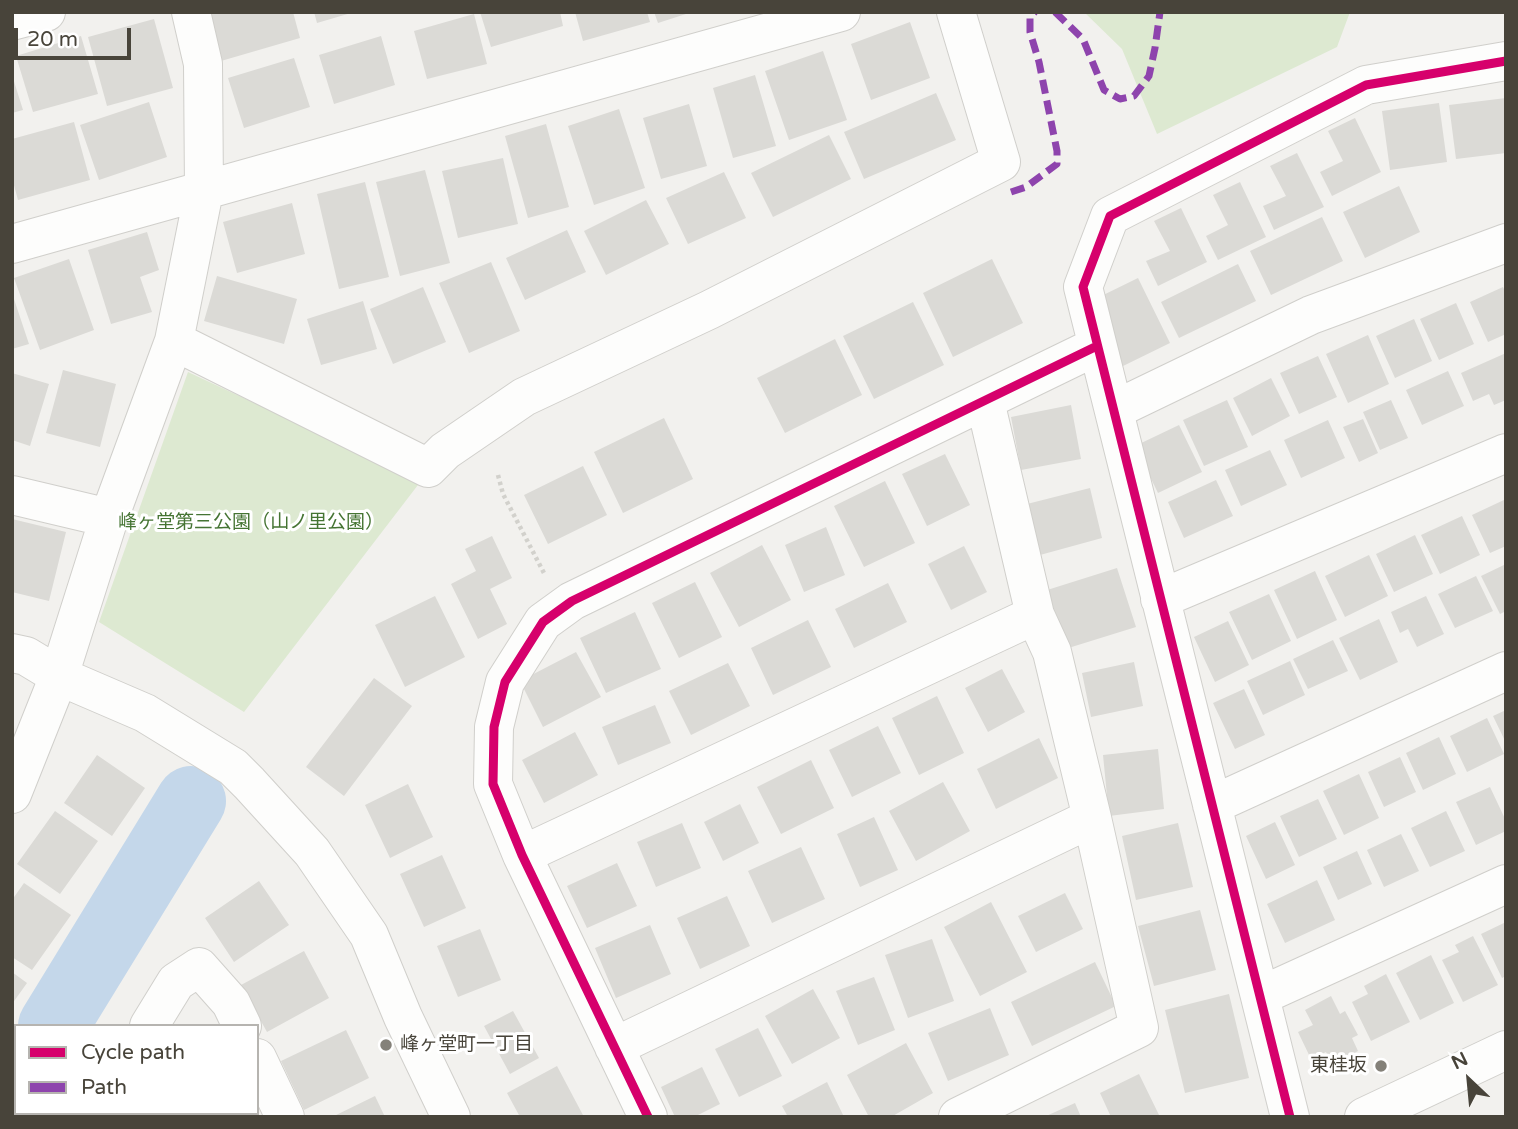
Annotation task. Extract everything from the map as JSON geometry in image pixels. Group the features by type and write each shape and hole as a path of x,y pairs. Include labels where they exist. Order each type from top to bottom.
{"street":[{"path":"12,21 46,12"},
{"path":"12,794 59,676 109,518 174,341 204,191 203,64 191,12"},
{"path":"12,244 841,12"},
{"path":"174,341 428,468 445,451 524,397 709,310 1001,162 956,12"},
{"path":"1290,1117 1083,287 1110,216 1366,85 1506,61"},
{"path":"1114,410 1311,315 1506,243"},
{"path":"648,1117 522,855 493,784 494,727 505,682 543,622 572,601 1097,346"},
{"path":"958,1117 1139,1028 1052,652 1035,615 985,401"},
{"path":"1160,599 1506,453"},
{"path":"12,495 109,518"},
{"path":"522,855 1035,615"},
{"path":"12,653 26,656 59,676 145,713 233,767 312,852 369,935 403,1017 451,1117"},
{"path":"1212,805 1506,671"},
{"path":"614,1047 1092,818"},
{"path":"1260,996 1506,884"},
{"path":"150,1024 176,982 199,967 231,1003 241,1024"},
{"path":"1364,1117 1506,1050"},
{"path":"259,1062 285,1117"}],"path":[{"path":"498,475 503,494 562,608"}],"green space":[{"path":"1084,12 1350,12 1337,47 1157,134 1122,49"},
{"name":"峰ヶ堂第三公園（山ノ里公園）","path":"188,372 421,481 244,712 99,622"}],"building":[{"path":"208,12 293,12 300,38 221,61"},
{"path":"314,12 351,12 351,13 317,23"},
{"path":"480,12 560,12 563,26 491,47"},
{"path":"575,12 647,12 650,22 583,41"},
{"path":"654,12 689,12 689,13 658,23"},
{"path":"474,14 487,64 427,79 414,31"},
{"path":"154,19 173,88 107,106 88,37"},
{"path":"910,22 930,78 871,100 851,44"},
{"path":"81,36 98,94 33,112 16,56"},
{"path":"381,36 395,85 334,104 319,55"},
{"path":"823,51 847,120 789,140 765,71"},
{"path":"294,58 310,107 244,128 228,78"},
{"path":"12,75 23,110 12,113"},
{"path":"755,75 776,146 733,158 713,88"},
{"path":"936,93 956,140 864,179 844,132"},
{"path":"1506,98 1506,153 1456,159 1449,105"},
{"path":"149,102 167,157 99,180 80,125"},
{"path":"1439,103 1447,162 1390,170 1382,111"},
{"path":"689,104 707,166 661,179 643,118"},
{"path":"619,109 645,188 594,205 568,126"},
{"path":"1355,118 1381,172 1332,196 1320,172 1343,161 1328,131"},
{"path":"74,122 90,180 18,200 12,178 12,139"},
{"path":"546,124 569,207 528,218 505,136"},
{"path":"829,135 851,179 773,217 751,173"},
{"path":"1297,153 1324,207 1274,230 1263,206 1286,196 1270,166"},
{"path":"503,158 518,224 458,238 442,171"},
{"path":"425,170 450,263 400,276 376,182"},
{"path":"724,172 746,218 688,244 666,198"},
{"path":"365,182 389,277 339,289 317,194"},
{"path":"1240,182 1266,237 1218,260 1206,236 1228,225 1213,195"},
{"path":"1399,186 1420,232 1365,258 1343,212"},
{"path":"646,200 669,244 606,275 584,231"},
{"path":"292,203 305,254 237,273 223,222"},
{"path":"1181,208 1207,262 1158,286 1146,261 1170,251 1154,221"},
{"path":"1322,217 1343,261 1271,295 1250,251"},
{"path":"567,230 586,272 525,300 506,258"},
{"path":"147,232 159,270 140,277 152,312 111,324 88,250"},
{"path":"69,259 94,330 40,350 14,278"},
{"path":"992,259 1023,323 953,357 923,293"},
{"path":"491,262 520,331 469,353 439,283"},
{"path":"1238,264 1256,301 1179,338 1161,302"},
{"path":"217,276 297,299 284,344 204,321"},
{"path":"1138,278 1170,343 1121,367 1089,302"},
{"path":"423,287 446,342 393,364 370,309"},
{"path":"1503,287 1506,293 1506,334 1488,342 1470,302"},
{"path":"12,293 29,344 12,349"},
{"path":"363,301 377,349 321,365 307,319"},
{"path":"913,302 944,365 874,399 843,336"},
{"path":"1456,303 1474,344 1439,360 1420,319"},
{"path":"1414,319 1432,361 1395,378 1376,336"},
{"path":"1368,335 1389,384 1348,403 1326,354"},
{"path":"835,339 862,395 785,433 757,378"},
{"path":"1506,353 1506,400 1494,405 1489,394 1473,401 1461,373"},
{"path":"1318,356 1337,397 1299,414 1280,373"},
{"path":"63,370 116,384 100,447 46,433"},
{"path":"1448,371 1464,406 1422,425 1406,390"},
{"path":"12,373 49,384 30,446 12,440"},
{"path":"1271,378 1290,416 1252,436 1233,398"},
{"path":"1227,400 1248,447 1204,466 1183,420"},
{"path":"1391,400 1408,438 1380,450 1363,412"},
{"path":"1071,405 1081,459 1021,470 1011,417"},
{"path":"664,418 693,479 623,513 594,452"},
{"path":"1363,419 1378,453 1359,462 1343,427"},
{"path":"1328,420 1345,458 1301,478 1284,440"},
{"path":"1179,425 1202,472 1158,493 1135,446"},
{"path":"1270,450 1287,485 1241,506 1225,470"},
{"path":"945,454 970,505 927,526 902,474"},
{"path":"583,466 607,515 548,544 524,495"},
{"path":"1216,480 1233,516 1184,538 1168,502"},
{"path":"885,481 915,543 864,567 834,506"},
{"path":"1090,488 1102,538 1040,555 1027,504"},
{"path":"1506,499 1506,546 1490,553 1472,515"},
{"path":"1462,516 1480,555 1440,574 1421,535"},
{"path":"12,519 66,532 49,601 12,592"},
{"path":"826,527 845,575 804,592 785,545"},
{"path":"1415,535 1433,574 1394,592 1376,554"},
{"path":"492,536 512,578 490,589 507,624 478,639 451,584 476,571 465,549"},
{"path":"762,545 791,600 739,627 710,573"},
{"path":"964,546 987,592 951,610 928,564"},
{"path":"1369,555 1388,596 1345,617 1325,576"},
{"path":"1506,564 1506,611 1500,614 1481,576"},
{"path":"1117,568 1136,627 1062,650 1044,591"},
{"path":"1315,571 1337,620 1297,639 1274,590"},
{"path":"1476,576 1493,611 1455,628 1438,594"},
{"path":"695,582 722,637 679,658 652,603"},
{"path":"888,583 907,622 854,648 835,609"},
{"path":"1269,594 1291,641 1252,660 1229,612"},
{"path":"435,596 465,657 405,687 375,625"},
{"path":"1426,596 1444,634 1417,647 1408,629 1400,633 1391,612"},
{"path":"635,612 661,669 606,693 580,638"},
{"path":"1379,619 1398,662 1360,680 1339,638"},
{"path":"808,620 831,667 773,695 751,648"},
{"path":"1228,621 1249,665 1215,682 1194,637"},
{"path":"1333,640 1348,671 1308,689 1293,659"},
{"path":"576,652 601,697 543,727 520,681"},
{"path":"1290,661 1305,695 1263,715 1247,681"},
{"path":"1134,662 1143,706 1091,717 1082,673"},
{"path":"728,663 750,706 691,735 669,691"},
{"path":"1002,669 1025,712 988,732 965,688"},
{"path":"374,678 412,706 344,796 306,767"},
{"path":"1244,689 1265,735 1235,749 1213,703"},
{"path":"937,696 964,753 919,775 892,718"},
{"path":"655,705 671,743 618,765 602,727"},
{"path":"1506,710 1506,743 1493,716"},
{"path":"1487,718 1504,754 1467,772 1450,736"},
{"path":"878,726 901,773 852,797 829,750"},
{"path":"575,732 598,775 544,803 522,760"},
{"path":"1439,737 1456,774 1423,790 1406,753"},
{"path":"1039,738 1058,778 996,809 977,769"},
{"path":"1158,749 1164,809 1109,816 1103,755"},
{"path":"97,755 145,788 112,836 64,803"},
{"path":"1400,757 1416,792 1384,807 1368,772"},
{"path":"811,760 834,808 781,834 757,787"},
{"path":"1359,774 1379,818 1344,835 1323,791"},
{"path":"943,782 970,831 916,861 889,811"},
{"path":"408,784 433,837 390,858 365,805"},
{"path":"1490,787 1506,821 1506,831 1476,845 1456,802"},
{"path":"1318,799 1337,839 1299,857 1280,816"},
{"path":"740,804 759,843 723,861 704,822"},
{"path":"55,811 98,841 60,894 17,864"},
{"path":"1446,811 1465,851 1430,867 1411,828"},
{"path":"874,817 898,870 860,887 837,834"},
{"path":"1275,822 1295,865 1266,879 1246,836"},
{"path":"682,823 701,868 656,887 637,842"},
{"path":"1178,823 1193,887 1136,900 1122,836"},
{"path":"1401,834 1419,871 1384,887 1367,850"},
{"path":"801,847 825,899 772,923 748,871"},
{"path":"1357,851 1372,884 1338,900 1323,867"},
{"path":"442,855 466,908 424,927 400,874"},
{"path":"617,863 637,906 587,928 567,886"},
{"path":"1317,880 1335,920 1285,943 1267,904"},
{"path":"259,881 289,925 234,962 205,918"},
{"path":"24,883 71,915 32,970 12,957 12,900"},
{"path":"1065,893 1083,929 1036,952 1018,916"},
{"path":"727,896 750,946 700,969 677,918"},
{"path":"991,902 1027,972 980,996 944,927"},
{"path":"1200,910 1216,970 1154,986 1138,926"},
{"path":"1506,922 1506,976 1502,978 1481,934"},
{"path":"650,925 671,974 616,998 595,948"},
{"path":"480,929 501,980 458,997 437,946"},
{"path":"1473,936 1498,985 1463,1002 1442,960 1459,952 1455,945"},
{"path":"932,939 954,1001 908,1018 885,955"},
{"path":"304,951 329,998 267,1032 241,985"},
{"path":"1431,955 1454,1003 1420,1020 1396,973"},
{"path":"1095,962 1116,1006 1032,1046 1011,1002"},
{"path":"12,972 27,983 12,1004"},
{"path":"1386,974 1410,1022 1371,1041 1352,1002 1368,994 1364,986"},
{"path":"874,977 895,1030 858,1045 836,991"},
{"path":"813,989 840,1038 792,1064 765,1016"},
{"path":"1229,994 1249,1078 1185,1093 1165,1010"},
{"path":"1331,996 1340,1014 1345,1011 1358,1035 1352,1038 1358,1051 1332,1065 1326,1052 1311,1059 1298,1032 1313,1025 1305,1010"},
{"path":"990,1008 1009,1055 948,1081 928,1033"},
{"path":"513,1011 539,1058 510,1074 484,1026"},
{"path":"758,1028 782,1076 739,1097 715,1049"},
{"path":"346,1030 369,1078 304,1110 281,1061"},
{"path":"906,1043 933,1093 891,1117 869,1117 847,1075"},
{"path":"557,1066 584,1117 520,1117 507,1093"},
{"path":"702,1067 720,1104 694,1117 675,1117 661,1087"},
{"path":"1139,1074 1160,1117 1111,1117 1100,1093"},
{"path":"827,1082 844,1117 788,1117 782,1106"},
{"path":"375,1096 385,1117 332,1117"},
{"path":"1075,1103 1081,1117 1044,1117"}],"waterway":[{"path":"54,1024 191,801"}],"marked path":[{"path":"1011,192 1026,187 1057,164 1057,151 1039,62 1030,32 1030,17 1035,12"},
{"path":"1055,12 1083,39 1104,90 1120,99 1134,96 1149,76 1160,12"}],"cycle path":[{"path":"1290,1117 1083,287 1110,216 1366,85 1506,61"},
{"path":"648,1117 522,855 493,784 494,727 505,682 543,622 572,601 1097,346"}],"place":[{"name":"峰ヶ堂町一丁目","path":"386,1045"},
{"name":"東桂坂","path":"1381,1066"}]}
